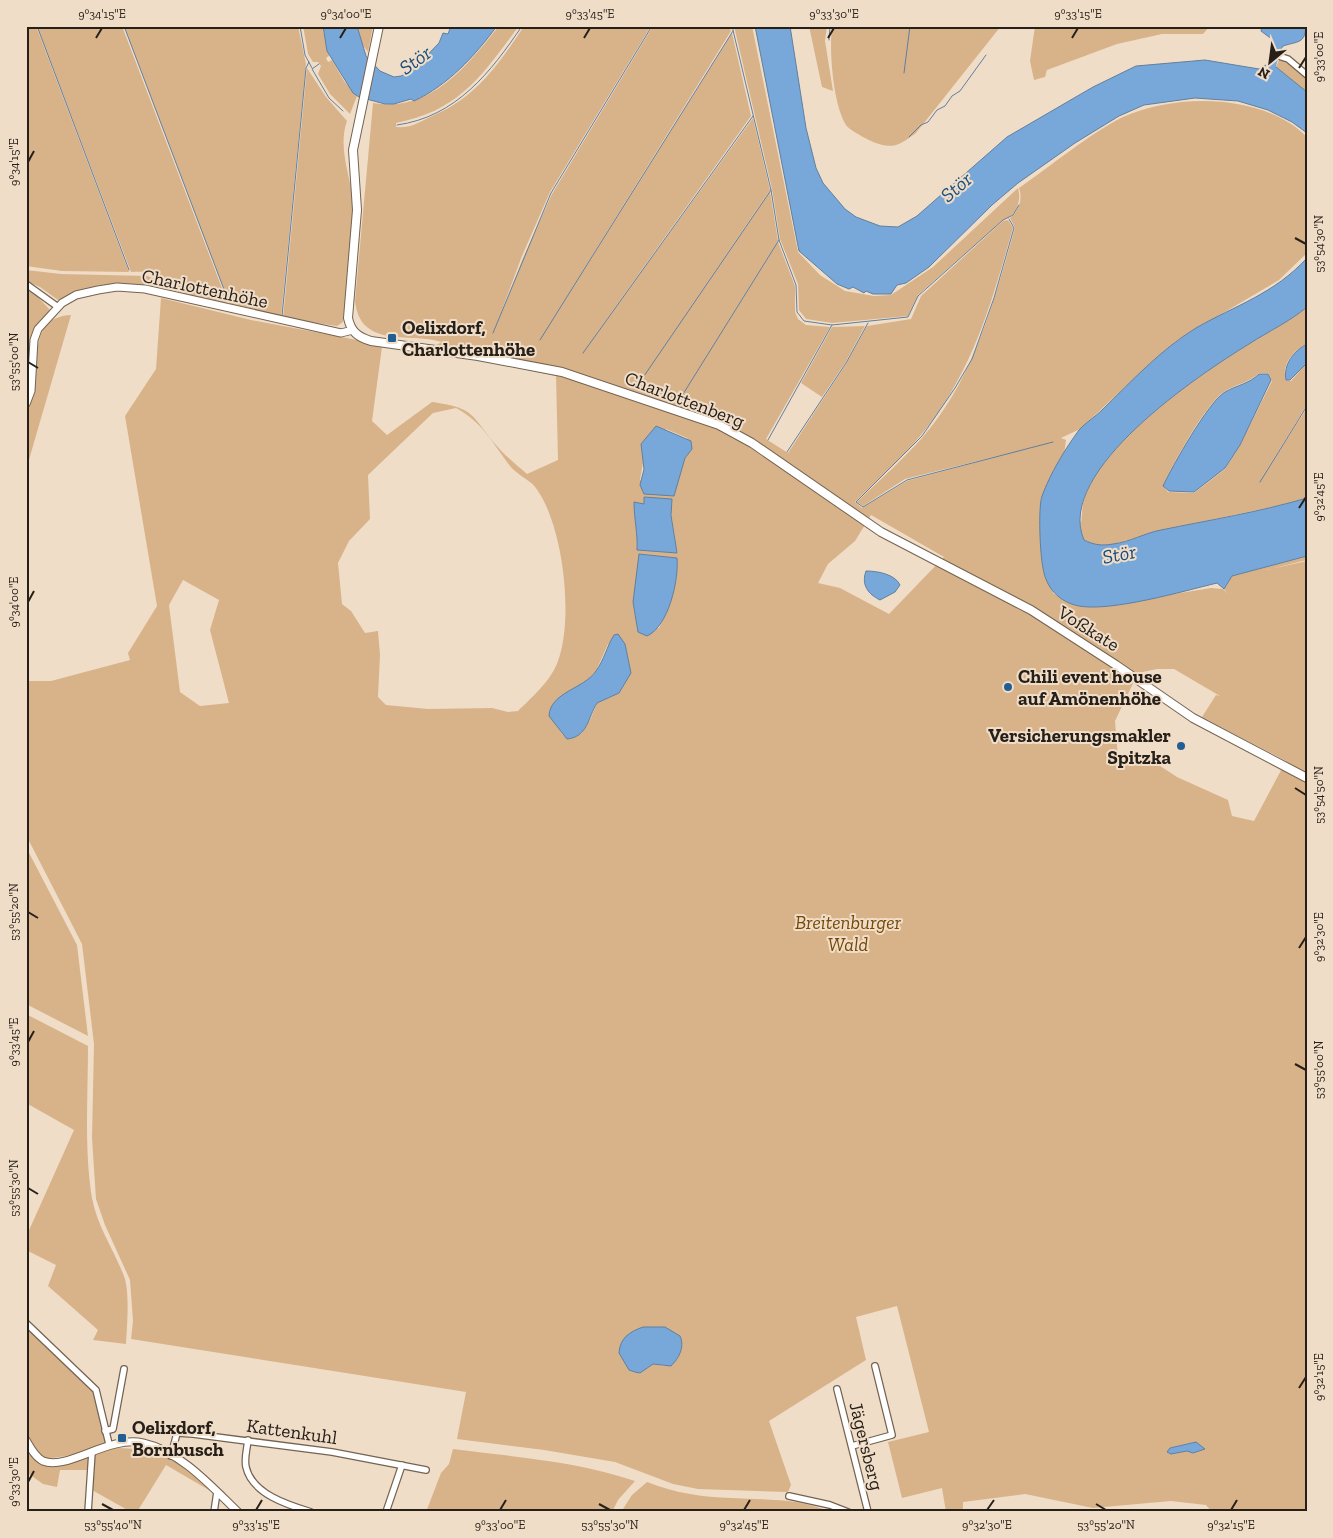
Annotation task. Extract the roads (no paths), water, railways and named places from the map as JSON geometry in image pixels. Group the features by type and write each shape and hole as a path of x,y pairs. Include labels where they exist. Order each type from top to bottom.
{"main road":[{"path":"353,330 348,318 357,210 352,156 379,26"},
{"name":"Charlottenberg","path":"353,330 358,336 371,341 430,348 562,372 719,425 752,443 881,532 954,571"},
{"name":"Voßkate","path":"954,571 1030,610 1116,664 1193,718 1307,778"}],"street":[{"path":"1272,54 1280,56 1307,75"},
{"path":"26,284 56,308"},
{"name":"Charlottenhöhe","path":"26,404 31,391 34,340 38,329 56,308 76,295 118,287 145,289 341,333 353,330"},
{"path":"26,1323 96,1390 109,1444"},
{"path":"852,1446 892,1436 875,1366"},
{"path":"105,1431 113,1429 124,1369"},
{"name":"Jägersberg","path":"837,1389 868,1512"},
{"name":"Kattenkuhl","path":"171,1456 177,1433 248,1440 332,1452 426,1470"},
{"path":"26,1440 36,1456 47,1462 62,1461 92,1452 109,1444 140,1442 171,1456 194,1472 238,1512"},
{"path":"248,1440 246,1468 256,1485 268,1495 311,1512"},
{"path":"88,1512 92,1452"},
{"path":"386,1512 402,1465"},
{"path":"214,1512 217,1492"},
{"path":"789,1496 830,1505 848,1512"}],"water":[{"path":"323,26 357,26 366,56 380,71 394,77 413,70 439,43 443,33 448,34 451,26 497,26 470,59 438,87 414,101 411,99 394,104 385,104 359,97 353,93 327,51"},
{"name":"Stör","path":"755,26 790,26 806,128 816,168 823,183 845,209 856,217 880,226 898,227 917,216 1007,137 1093,87 1136,66 1205,60 1259,69 1266,65 1276,67 1307,92 1307,133 1292,122 1268,110 1238,101 1195,98 1144,105 1119,116 1075,143 1018,183 992,205 929,267 906,283 897,285 891,294 873,294 866,291 864,293 853,287 849,289 837,284 799,251"},
{"path":"1262,26 1306,26 1304,36 1300,41 1283,46 1279,52 1275,52 1271,42 1273,40 1261,31"},
{"name":"Stör","path":"1307,258 1307,307 1198,378 1137,427 1110,456 1090,484 1080,513 1084,540 1105,545 1119,543 1155,531 1253,512 1307,498 1307,556 1232,576 1224,589 1217,583 1148,600 1109,606 1079,606 1065,601 1050,588 1043,568 1040,510 1045,488 1063,453 1079,430 1170,346 1196,328 1268,290"},
{"path":"1307,344 1307,363 1290,380 1286,380 1286,369 1290,359"},
{"path":"1259,374 1268,374 1271,380 1240,445 1225,468 1194,492 1169,491 1163,486 1209,408 1225,392"},
{"path":"656,426 691,441 692,449 685,458 674,496 644,494 640,485 644,469 641,444"},
{"path":"644,497 672,499 671,515 677,553 637,550 634,502 644,504"},
{"path":"639,554 677,558 674,589 667,612 655,631 647,636 638,632 633,602"},
{"path":"866,571 890,576 898,581 900,585 895,592 880,600 869,592 865,585"},
{"path":"618,634 625,644 631,673 619,693 597,703 583,730 574,737 567,739 549,716 551,708 561,696 591,677 599,667 614,635"},
{"path":"643,1327 665,1327 680,1336 682,1344 680,1352 671,1366 653,1364 640,1373 629,1370 619,1353 621,1343 626,1336"},
{"path":"1196,1442 1205,1449 1193,1453 1187,1451 1171,1454 1167,1452 1170,1448"}],"waterway":[{"path":"37,26 129,270"},
{"path":"124,26 225,292"},
{"path":"300,26 305,55 312,68"},
{"path":"397,125 437,113 470,90 498,60 522,26"},
{"path":"493,333 551,193 652,26"},
{"path":"732,26 771,190 779,240 796,285 797,312 804,321 832,325 908,317 918,296 1003,220 1013,215 1019,205"},
{"path":"829,40 830,26"},
{"path":"904,73 910,26"},
{"path":"540,340 733,31"},
{"path":"1271,73 1277,53"},
{"path":"909,137 921,125 928,122 937,110 945,106 952,96 960,91 986,55"},
{"path":"282,316 306,68 309,62"},
{"path":"319,64 312,69 329,98 343,111"},
{"path":"583,353 753,116"},
{"path":"642,379 771,190"},
{"path":"1009,219 1014,228 994,298 972,359 955,388 922,436 856,502 863,507 907,480 1053,442"},
{"path":"680,399 779,240"},
{"path":"787,452 846,363 868,323"},
{"path":"768,440 832,325"},
{"path":"1260,482 1307,406"}],"place":[{"name":"Oelixdorf, Charlottenhöhe","path":"392,338"},
{"name":"Chili event house auf Amönenhöhe","path":"1008,687"},
{"name":"Versicherungsmakler Spitzka","path":"1181,746"},
{"name":"Oelixdorf, Bornbusch","path":"122,1438"}],"park label":[{"name":"Breitenburger Wald","path":"848,933"}]}
